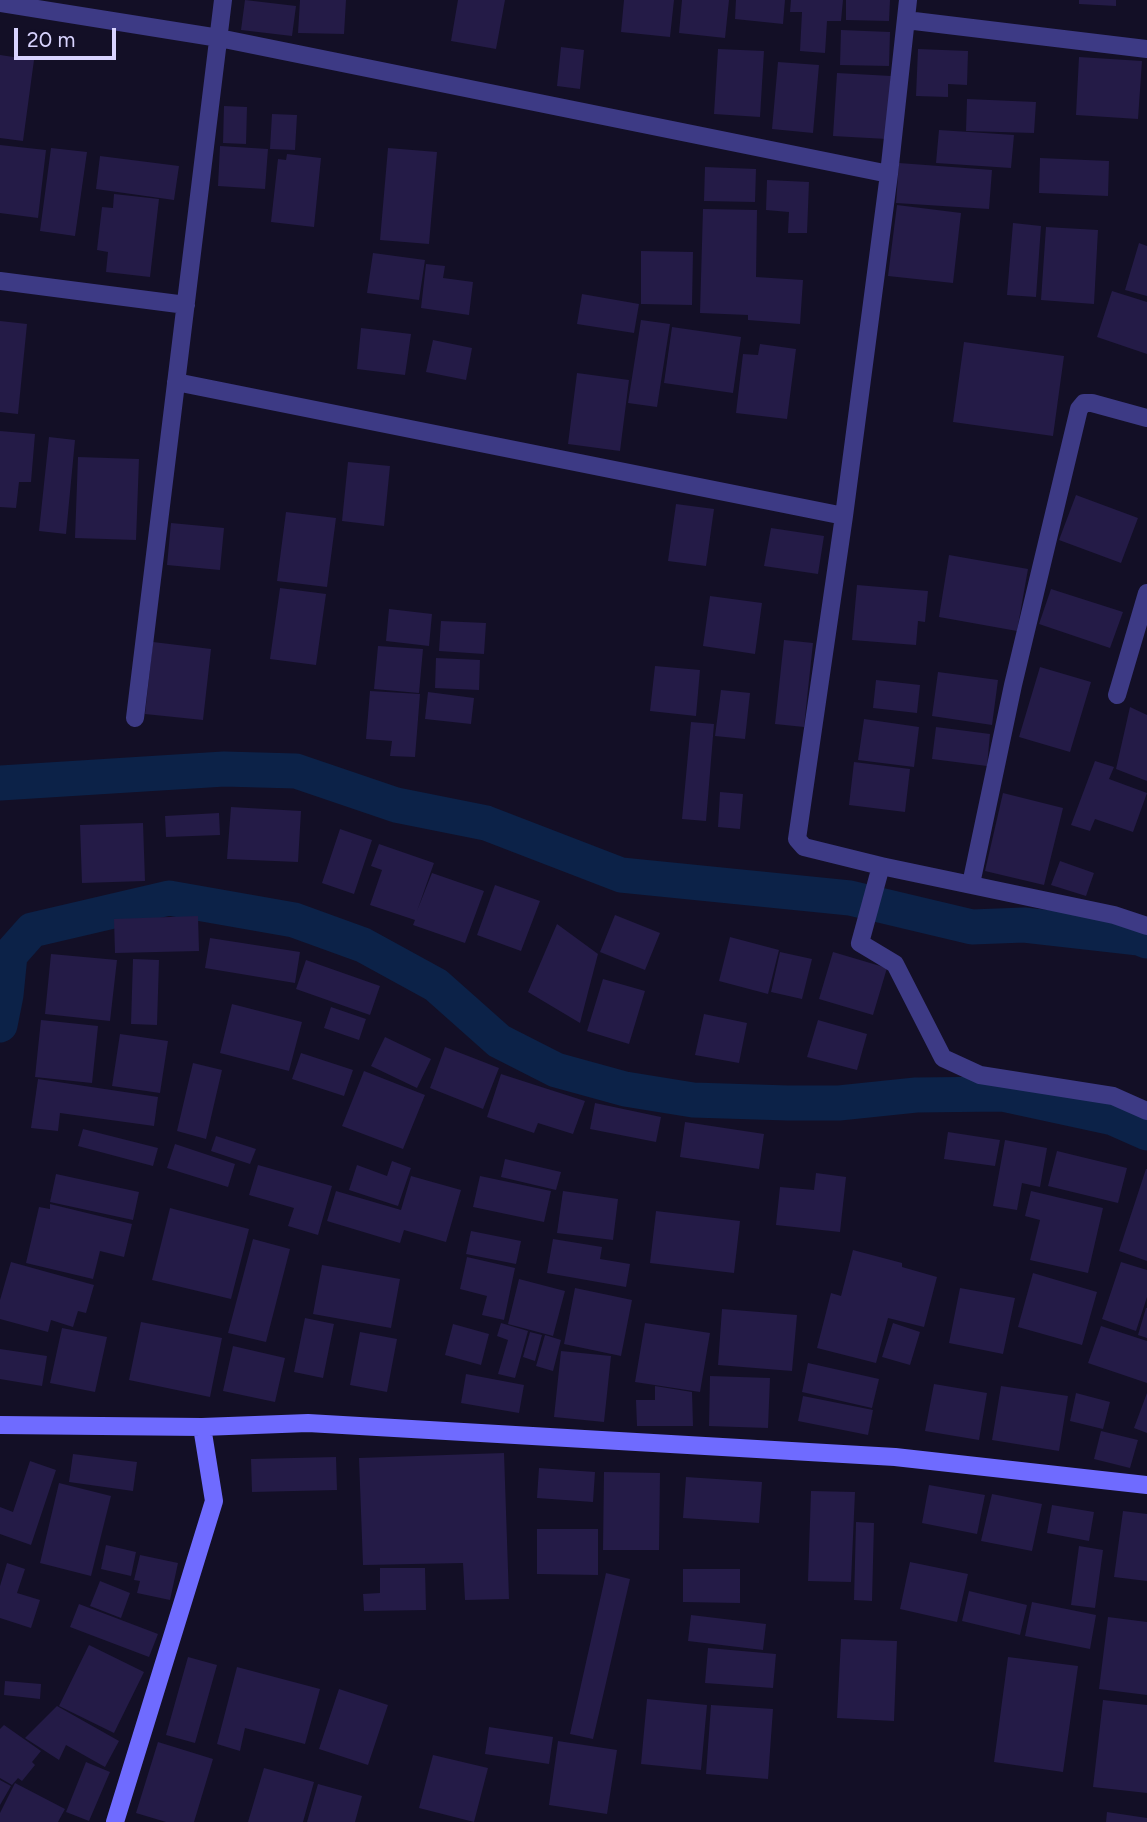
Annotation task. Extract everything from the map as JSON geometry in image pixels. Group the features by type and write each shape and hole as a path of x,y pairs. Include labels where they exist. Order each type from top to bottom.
{"main road":[{"path":"0,1424 202,1427 308,1423 867,1455 1147,1485"},
{"path":"115,1822 214,1501 202,1427"}],"street":[{"path":"135,718 223,0"},
{"path":"908,0 889,174 844,516 797,839 804,847 1114,915 1147,926"},
{"path":"0,4 219,38 889,174"},
{"path":"906,20 1147,48"},
{"path":"0,281 186,305"},
{"path":"176,382 844,516"},
{"path":"971,884 1013,685 1079,409 1084,403 1092,403 1147,418"},
{"path":"1117,695 1147,593"},
{"path":"881,866 860,943 895,964 943,1058 980,1075 1113,1096 1147,1111"}],"building":[{"path":"245,0 296,6 292,36 241,30"},
{"path":"300,0 346,0 344,34 298,33"},
{"path":"458,0 505,0 496,49 451,41"},
{"path":"624,0 674,0 670,37 621,32"},
{"path":"682,0 729,0 725,38 679,33"},
{"path":"736,0 785,0 783,24 735,19"},
{"path":"791,0 843,0 841,21 827,21 825,53 800,51 802,12 790,12"},
{"path":"846,0 890,0 889,21 846,20"},
{"path":"1079,0 1116,0 1116,6 1079,4"},
{"path":"841,30 890,32 889,66 840,65"},
{"path":"561,47 584,50 580,89 557,86"},
{"path":"718,49 764,51 760,117 714,114"},
{"path":"918,49 968,51 967,85 948,84 948,97 916,96"},
{"path":"0,55 34,60 23,141 0,138"},
{"path":"1079,57 1142,61 1138,119 1076,115"},
{"path":"778,62 819,65 813,133 772,129"},
{"path":"837,73 891,76 887,139 833,136"},
{"path":"967,99 1036,102 1034,133 966,131"},
{"path":"224,106 247,107 246,144 223,143"},
{"path":"272,114 297,115 295,150 270,149"},
{"path":"939,130 1014,135 1011,168 936,163"},
{"path":"0,145 46,150 38,218 0,213"},
{"path":"220,146 268,149 265,189 218,186"},
{"path":"51,148 87,152 75,236 40,231"},
{"path":"388,148 437,152 429,244 380,240"},
{"path":"287,154 321,158 314,227 271,222 278,159 286,160"},
{"path":"100,156 179,166 174,200 96,189"},
{"path":"1040,158 1109,161 1108,196 1039,193"},
{"path":"899,163 992,170 989,209 896,203"},
{"path":"705,167 756,169 755,202 704,201"},
{"path":"767,180 809,182 807,233 788,233 789,212 766,210"},
{"path":"114,194 159,199 150,277 106,272 108,252 97,250 102,207 113,208"},
{"path":"897,205 961,213 953,283 888,276"},
{"path":"703,209 757,210 756,277 803,280 800,324 748,320 748,315 700,313"},
{"path":"1013,223 1041,226 1036,297 1007,295"},
{"path":"1046,227 1098,230 1094,304 1041,300"},
{"path":"1139,243 1147,246 1147,296 1125,290"},
{"path":"641,251 693,252 692,305 641,304"},
{"path":"373,253 425,260 419,300 367,293"},
{"path":"426,264 445,266 443,278 473,282 469,315 421,308"},
{"path":"1112,291 1147,302 1147,354 1097,337"},
{"path":"582,294 639,304 634,333 577,324"},
{"path":"641,320 670,324 657,407 628,403"},
{"path":"0,321 27,324 18,414 0,412"},
{"path":"672,327 741,337 733,393 664,383"},
{"path":"361,328 411,334 405,375 357,369"},
{"path":"433,340 472,348 466,380 426,372"},
{"path":"964,342 1064,356 1053,436 953,422"},
{"path":"760,344 796,349 787,419 736,413 743,354 758,355"},
{"path":"577,373 629,380 620,451 568,444"},
{"path":"0,431 35,434 31,482 19,482 16,508 0,507"},
{"path":"49,437 75,440 66,534 39,531"},
{"path":"78,457 139,459 136,540 75,538"},
{"path":"348,462 390,466 384,526 342,521"},
{"path":"1076,495 1138,518 1121,563 1059,540"},
{"path":"676,504 714,509 706,566 668,561"},
{"path":"286,512 336,518 327,587 277,581"},
{"path":"171,523 224,528 220,570 167,565"},
{"path":"771,528 824,536 818,574 764,566"},
{"path":"949,555 1028,569 1017,631 939,617"},
{"path":"857,585 928,591 925,622 918,621 916,645 852,640"},
{"path":"280,588 326,594 316,665 270,659"},
{"path":"1051,589 1123,612 1110,648 1039,624"},
{"path":"710,596 762,603 755,654 703,646"},
{"path":"389,609 432,614 429,646 386,641"},
{"path":"441,621 486,623 484,654 439,651"},
{"path":"784,640 813,643 804,727 775,724"},
{"path":"153,642 211,649 203,720 145,714"},
{"path":"378,646 423,649 419,693 374,689"},
{"path":"436,658 480,660 479,690 435,688"},
{"path":"655,666 700,670 696,716 650,711"},
{"path":"1040,667 1091,682 1070,752 1019,737"},
{"path":"938,672 998,680 992,725 932,716"},
{"path":"876,680 920,685 917,713 873,708"},
{"path":"721,690 750,693 745,739 715,736"},
{"path":"370,691 420,694 415,757 390,756 392,741 366,739"},
{"path":"428,692 474,698 471,724 425,719"},
{"path":"1130,707 1147,715 1147,781 1116,769"},
{"path":"864,719 919,727 914,767 858,760"},
{"path":"691,722 714,724 706,821 682,819"},
{"path":"936,727 990,734 987,766 932,759"},
{"path":"1095,761 1114,767 1109,779 1147,793 1133,832 1095,819 1090,831 1071,825"},
{"path":"854,762 910,769 905,812 849,805"},
{"path":"720,792 743,794 740,829 718,827"},
{"path":"1003,793 1063,808 1044,885 985,871"},
{"path":"231,807 301,811 298,862 227,859"},
{"path":"219,813 220,835 166,837 165,816"},
{"path":"143,823 145,881 82,883 80,825"},
{"path":"340,829 372,840 354,894 322,883"},
{"path":"379,844 434,863 417,911 432,873 484,891 465,943 413,925 415,920 370,905 382,870 371,866"},
{"path":"1060,861 1094,873 1086,896 1051,885"},
{"path":"495,885 540,901 521,951 477,935"},
{"path":"615,915 660,933 645,970 600,952"},
{"path":"198,916 199,951 115,953 114,919"},
{"path":"557,924 598,954 580,1023 528,992"},
{"path":"730,937 779,950 768,994 719,981"},
{"path":"210,938 300,952 295,983 205,968"},
{"path":"780,952 812,959 802,999 771,992"},
{"path":"833,952 887,968 873,1015 819,999"},
{"path":"51,954 117,960 110,1021 45,1014"},
{"path":"133,959 159,960 157,1025 131,1024"},
{"path":"306,960 380,986 370,1015 296,989"},
{"path":"603,979 645,991 629,1044 587,1031"},
{"path":"232,1004 302,1022 289,1071 220,1053"},
{"path":"331,1007 366,1019 359,1040 324,1028"},
{"path":"704,1014 747,1023 739,1063 695,1055"},
{"path":"41,1020 98,1026 92,1083 35,1077"},
{"path":"818,1020 867,1034 857,1070 807,1057"},
{"path":"120,1034 168,1041 160,1093 112,1086"},
{"path":"385,1037 431,1059 417,1088 371,1066"},
{"path":"445,1047 499,1068 483,1109 430,1088"},
{"path":"301,1053 353,1070 344,1096 292,1079"},
{"path":"193,1063 222,1070 206,1139 177,1131"},
{"path":"364,1071 425,1095 403,1149 342,1126"},
{"path":"501,1074 585,1101 573,1134 538,1123 534,1133 487,1117"},
{"path":"38,1079 158,1097 154,1126 60,1113 58,1131 31,1128"},
{"path":"595,1103 661,1117 656,1142 590,1129"},
{"path":"685,1122 764,1134 759,1169 680,1157"},
{"path":"83,1129 158,1148 153,1166 78,1146"},
{"path":"948,1132 1000,1140 995,1166 944,1159"},
{"path":"216,1136 256,1149 250,1164 211,1151"},
{"path":"1005,1140 1047,1148 1040,1187 1022,1183 1017,1210 993,1206"},
{"path":"175,1144 235,1164 228,1187 167,1168"},
{"path":"1057,1151 1127,1168 1118,1203 1048,1186"},
{"path":"505,1159 561,1172 556,1190 501,1177"},
{"path":"392,1161 411,1168 398,1206 349,1190 357,1165 387,1176"},
{"path":"258,1165 332,1186 318,1235 288,1226 294,1208 249,1195"},
{"path":"1147,1169 1147,1261 1119,1251"},
{"path":"816,1173 846,1177 840,1232 776,1225 780,1187 814,1190"},
{"path":"56,1174 139,1192 133,1220 50,1202"},
{"path":"411,1176 461,1190 446,1242 404,1230 400,1243 327,1221 336,1191 401,1210"},
{"path":"480,1176 551,1191 544,1222 473,1207"},
{"path":"563,1191 618,1199 613,1240 557,1233"},
{"path":"1031,1191 1103,1208 1088,1273 1030,1260 1040,1220 1025,1216"},
{"path":"50,1204 132,1224 124,1257 100,1251 93,1279 26,1263 39,1207 50,1209"},
{"path":"170,1208 249,1229 231,1299 152,1280"},
{"path":"656,1211 740,1221 734,1273 650,1263"},
{"path":"471,1231 521,1241 516,1264 466,1254"},
{"path":"253,1239 290,1249 266,1342 228,1333"},
{"path":"553,1239 602,1247 600,1259 630,1264 626,1287 547,1273"},
{"path":"853,1250 902,1263 902,1267 937,1277 924,1327 888,1318 876,1363 817,1348 831,1293 841,1296"},
{"path":"467,1257 515,1268 504,1320 482,1315 487,1296 460,1289"},
{"path":"11,1262 94,1285 86,1313 78,1311 73,1327 51,1320 48,1332 0,1319 0,1300"},
{"path":"1121,1262 1147,1270 1147,1297 1136,1331 1102,1319"},
{"path":"322,1265 400,1279 391,1328 313,1314"},
{"path":"1033,1273 1097,1292 1082,1345 1018,1327"},
{"path":"519,1279 565,1291 553,1336 508,1324"},
{"path":"575,1288 632,1300 621,1356 564,1344"},
{"path":"960,1288 1015,1298 1003,1354 949,1343"},
{"path":"1147,1308 1147,1338 1138,1335"},
{"path":"722,1309 797,1315 792,1371 718,1365"},
{"path":"305,1318 334,1324 323,1378 294,1372"},
{"path":"141,1322 222,1338 210,1397 129,1380"},
{"path":"501,1323 528,1331 515,1378 498,1374 508,1340 497,1336"},
{"path":"645,1323 710,1333 700,1392 635,1382"},
{"path":"893,1323 920,1332 910,1365 882,1357"},
{"path":"453,1324 489,1334 481,1365 445,1355"},
{"path":"1101,1326 1147,1341 1147,1383 1088,1363"},
{"path":"62,1328 107,1337 95,1392 50,1383"},
{"path":"360,1332 397,1339 387,1392 350,1385"},
{"path":"530,1332 542,1335 535,1361 523,1357"},
{"path":"545,1335 561,1340 553,1371 536,1366"},
{"path":"233,1346 285,1358 275,1402 223,1391"},
{"path":"0,1349 47,1356 42,1386 0,1379"},
{"path":"561,1351 611,1356 604,1422 554,1417"},
{"path":"808,1363 879,1379 872,1408 802,1392"},
{"path":"466,1374 524,1385 519,1413 461,1403"},
{"path":"710,1376 770,1378 768,1428 709,1426"},
{"path":"934,1384 987,1393 979,1440 925,1431"},
{"path":"655,1386 692,1392 693,1426 637,1426 636,1400 655,1400"},
{"path":"1001,1386 1068,1396 1059,1451 992,1440"},
{"path":"1076,1393 1110,1402 1103,1429 1070,1421"},
{"path":"1147,1393 1147,1433 1134,1428"},
{"path":"803,1396 873,1410 868,1435 798,1421"},
{"path":"1101,1431 1138,1440 1130,1468 1094,1459"},
{"path":"504,1453 509,1599 465,1600 463,1563 363,1565 359,1458"},
{"path":"73,1454 137,1462 133,1491 69,1482"},
{"path":"336,1457 337,1490 252,1492 251,1459"},
{"path":"30,1461 56,1470 31,1545 0,1534 0,1507 13,1512"},
{"path":"539,1468 595,1472 593,1502 537,1498"},
{"path":"604,1472 660,1473 659,1550 603,1550"},
{"path":"686,1477 762,1482 759,1523 683,1518"},
{"path":"59,1483 111,1496 91,1576 40,1563"},
{"path":"929,1485 985,1495 977,1534 922,1523"},
{"path":"811,1491 855,1492 851,1582 808,1581"},
{"path":"992,1494 1042,1504 1032,1551 981,1541"},
{"path":"1052,1505 1094,1512 1089,1541 1047,1533"},
{"path":"1123,1511 1147,1514 1147,1581 1114,1577"},
{"path":"856,1522 874,1523 872,1601 854,1600"},
{"path":"537,1529 598,1529 598,1575 537,1574"},
{"path":"106,1545 136,1552 131,1576 101,1569"},
{"path":"1079,1546 1103,1550 1095,1608 1071,1605"},
{"path":"140,1555 178,1563 170,1600 137,1593 140,1581 134,1580"},
{"path":"910,1562 968,1574 957,1622 900,1609"},
{"path":"7,1563 25,1569 17,1593 40,1600 31,1628 0,1618 0,1586"},
{"path":"380,1568 425,1568 426,1610 364,1611 363,1594 380,1593"},
{"path":"683,1569 740,1569 740,1603 683,1602"},
{"path":"606,1573 630,1579 593,1739 570,1734"},
{"path":"100,1581 130,1593 121,1618 90,1606"},
{"path":"969,1591 1027,1605 1020,1635 962,1621"},
{"path":"1032,1602 1096,1615 1090,1649 1025,1636"},
{"path":"79,1604 158,1634 149,1657 70,1627"},
{"path":"691,1615 766,1624 763,1650 688,1641"},
{"path":"1108,1617 1147,1622 1147,1695 1099,1689"},
{"path":"841,1639 897,1641 894,1721 837,1718"},
{"path":"89,1645 144,1672 114,1733 59,1706"},
{"path":"708,1648 776,1654 773,1688 705,1683"},
{"path":"188,1657 217,1665 195,1743 166,1735"},
{"path":"1008,1657 1078,1666 1063,1772 994,1762"},
{"path":"237,1667 320,1689 305,1744 245,1728 240,1751 217,1744"},
{"path":"5,1681 41,1684 40,1699 4,1695"},
{"path":"339,1689 388,1705 368,1765 319,1749"},
{"path":"647,1699 707,1705 701,1770 641,1764"},
{"path":"1103,1700 1147,1705 1147,1793 1093,1787"},
{"path":"711,1705 773,1709 768,1779 706,1774"},
{"path":"57,1706 119,1741 105,1767 66,1745 59,1760 25,1738"},
{"path":"4,1725 41,1751 32,1762 35,1765 22,1781 18,1778 12,1785 0,1778 0,1729"},
{"path":"489,1727 553,1737 549,1764 485,1754"},
{"path":"558,1741 617,1750 607,1814 549,1805"},
{"path":"158,1742 213,1759 194,1822 166,1822 136,1813"},
{"path":"433,1755 488,1768 474,1822 419,1808"},
{"path":"86,1762 110,1772 89,1821 66,1812"},
{"path":"264,1768 314,1782 303,1822 248,1822"},
{"path":"0,1780 11,1786 0,1805"},
{"path":"15,1783 65,1809 58,1822 0,1822 0,1813"},
{"path":"318,1784 362,1796 355,1822 307,1822"},
{"path":"1107,1812 1147,1818 1147,1822 1106,1822"}],"waterway":[{"path":"0,783 224,769 296,771 396,805 486,823 621,875 850,898 972,927 1024,925 1147,941"},
{"path":"0,1025 10,955 32,930 169,898 294,920 363,945 436,985 499,1041 556,1070 625,1089 693,1100 788,1103 839,1103 916,1095 1002,1094 1113,1118 1147,1133"}]}
